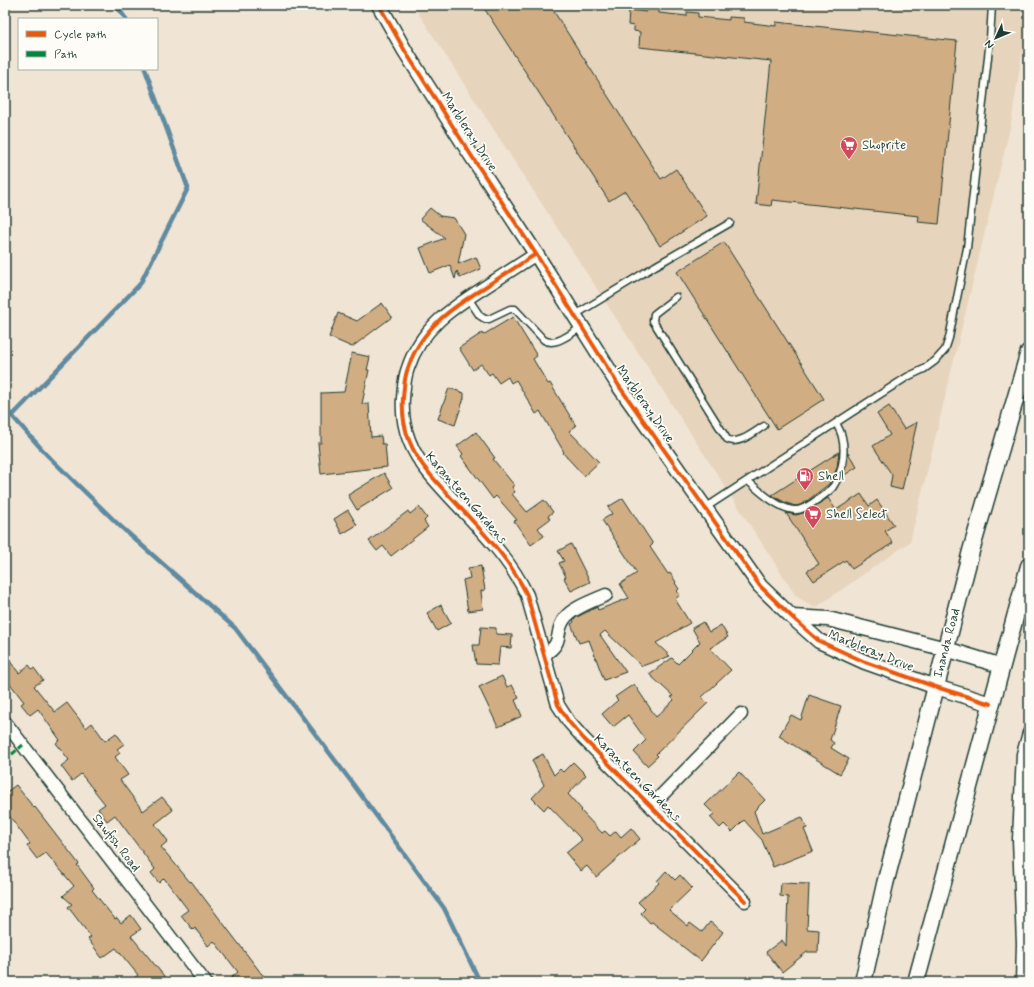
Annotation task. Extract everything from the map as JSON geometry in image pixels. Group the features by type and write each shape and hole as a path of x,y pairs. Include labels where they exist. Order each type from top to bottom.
{"main road":[{"name":"Inanda Road","path":"863,982 885,884 971,551 1029,352"},
{"path":"916,982 1029,566"}],"street":[{"name":"Marbleray Drive","path":"380,5 417,70 619,386 760,586 819,641 865,662 936,687 992,704"},
{"name":"Karanteen Gardens","path":"536,254 448,311 420,342 412,356 404,381 404,424 411,445 421,462 502,555 519,579 527,595 558,705 569,722 584,739 745,901"},
{"path":"544,655 556,646 563,623 568,615 606,595"},
{"name":"Marbleray Drive","path":"792,617 828,619 946,649 1002,666"},
{"name":"Karanteen Gardens","path":"652,806 741,714"},
{"name":"Sawfish Road","path":"5,722 205,982"},
{"path":"1022,982 1023,944 1019,839 1023,754 1029,733"}],"lane":[{"path":"705,508 836,422 907,377 924,369 935,361 945,350 949,338 967,248 990,39 992,5"},
{"path":"468,298 480,316 485,319 489,319 510,309 515,309 544,340 548,342 556,341 578,321 655,266 730,223"},
{"path":"676,297 654,314 653,321 727,438 730,441 737,441 764,426"},
{"path":"748,481 766,496 782,506 794,510 805,508 822,497 832,488 840,472 843,455 842,436 836,422"}],"shaded area":[{"path":"413,5 1020,5 1025,33 1011,124 910,542 815,608 796,596"}],"building":[{"path":"482,5 540,5 551,7 661,179 676,169 707,216 660,246 625,191 609,201"},
{"path":"647,7 659,9 659,13 687,16 687,12 698,13 698,17 729,20 729,17 744,18 744,22 776,26 776,22 957,41 939,224 918,222 919,216 772,200 771,206 756,204 771,61 639,47 640,32 634,31 634,26 628,25 629,10 646,12"},
{"path":"430,208 440,216 454,218 464,234 458,264 476,257 481,269 460,278 457,271 455,279 450,265 430,273 420,248 445,238 420,219"},
{"path":"724,242 824,399 777,429 677,272"},
{"path":"382,303 392,317 352,347 329,337 338,313 357,321"},
{"path":"513,317 537,356 533,359 548,384 550,383 576,426 569,431 599,462 584,476 563,453 564,452 540,411 536,414 516,380 511,383 508,377 499,383 492,373 489,375 481,364 473,370 459,348 482,333 483,335"},
{"path":"352,353 370,357 362,404 369,404 371,437 381,436 382,444 385,444 387,467 321,474 318,443 321,443 321,393 344,392"},
{"path":"449,388 464,393 464,398 455,425 438,419"},
{"path":"889,406 904,429 917,422 902,490 890,487 892,475 873,446 890,435 877,414"},
{"path":"476,432 495,458 493,459 514,485 512,487 515,492 512,494 527,512 544,500 553,512 548,516 550,519 538,528 544,536 531,545 514,521 517,520 496,496 493,499 461,456 463,454 457,446"},
{"path":"839,452 837,468 829,484 807,501 795,506 772,495"},
{"path":"848,453 857,467 843,476 847,464"},
{"path":"384,473 393,488 357,510 348,495"},
{"path":"861,494 869,506 877,500 894,525 885,531 893,543 852,569 846,560 814,581 807,571 819,564 786,513 796,515 803,513 828,498 836,510"},
{"path":"623,498 653,544 650,547 668,574 670,573 676,582 675,583 679,589 677,591 680,595 675,599 690,623 656,643 670,656 642,666 605,631 600,635 626,672 604,680 589,640 579,643 571,624 577,617 597,607 598,610 629,598 620,584 637,573 602,520 612,514 608,507"},
{"path":"419,507 427,518 424,521 428,527 391,556 383,546 377,551 369,541 408,511 410,514"},
{"path":"348,510 357,525 342,534 334,519"},
{"path":"571,544 590,582 571,591 564,578 566,577 559,563 564,561 558,551"},
{"path":"481,566 485,590 481,591 483,609 468,611 463,580 470,578 468,568"},
{"path":"441,605 451,623 437,631 427,613"},
{"path":"703,622 709,632 721,625 728,637 710,648 731,670 702,697 708,703 656,754 658,756 647,766 634,752 646,740 628,715 613,727 602,714 618,700 615,697 634,684 656,717 674,700 671,697 673,696 649,674 672,658 678,664 700,642 692,628"},
{"path":"481,627 496,628 496,634 512,635 511,648 500,647 498,665 476,664 473,645 479,645"},
{"path":"5,655 19,673 29,665 32,669 34,668 43,680 34,686 55,712 67,703 86,728 92,723 105,741 116,733 124,744 117,749 120,753 115,757 128,775 120,780 143,811 162,797 173,810 155,824 168,841 161,847 190,882 191,881 264,977 258,982 226,982 238,972 214,941 208,946 195,928 193,930 181,915 188,910 164,878 159,883 151,873 155,869 115,815 107,821 98,809 105,804 81,774 72,781 61,766 69,760 56,743 60,740 38,709 30,715 21,704 24,702 5,677"},
{"path":"502,676 507,687 512,685 519,698 515,700 522,716 498,727 479,687"},
{"path":"809,695 841,706 830,740 834,743 831,748 849,759 840,774 779,736 791,715 801,720"},
{"path":"543,754 554,775 560,769 563,772 573,762 586,775 568,794 582,810 581,811 602,833 605,831 610,836 616,831 621,837 631,828 640,839 596,877 587,866 581,871 566,853 582,840 548,805 544,810 532,798 544,785 532,760"},
{"path":"739,772 765,800 754,811 762,834 802,817 807,828 804,829 813,851 773,867 762,840 744,820 732,832 724,824 720,828 710,817 714,814 705,805"},
{"path":"16,785 79,864 77,865 94,888 92,890 115,919 117,918 121,923 131,915 141,929 131,936 169,982 129,982 138,975 116,948 102,958 88,939 91,937 68,907 72,904 63,896 74,886 46,853 37,859 27,846 30,844 5,810 5,793"},
{"path":"666,871 675,880 680,875 692,888 669,910 688,926 690,923 702,932 710,922 723,932 701,961 652,922 650,923 641,913 645,909 638,902 659,883 657,881"},
{"path":"781,883 809,884 807,929 819,930 818,952 807,952 782,972 766,952 782,940 786,946 788,897 780,896"}],"waterway":[{"path":"116,5 125,18"},
{"path":"12,416 140,284 188,188 145,70"},
{"path":"5,408 47,455 120,526 235,628 350,780 444,908 480,982"}],"marked path":[{"path":"5,760 23,745"}],"cycle path":[{"path":"379,5 405,51 619,386 760,586 819,641 865,662 936,687 991,704"},
{"path":"536,254 450,311 429,330 421,341 408,368 404,383 403,408 408,438 417,456 429,473 495,546 518,578 527,595 558,705 569,722 584,739 745,901"}],"place":[{"name":"Shoprite","path":"849,160"},
{"name":"Shell","path":"805,491"},
{"name":"Shell Select","path":"813,529"}]}
